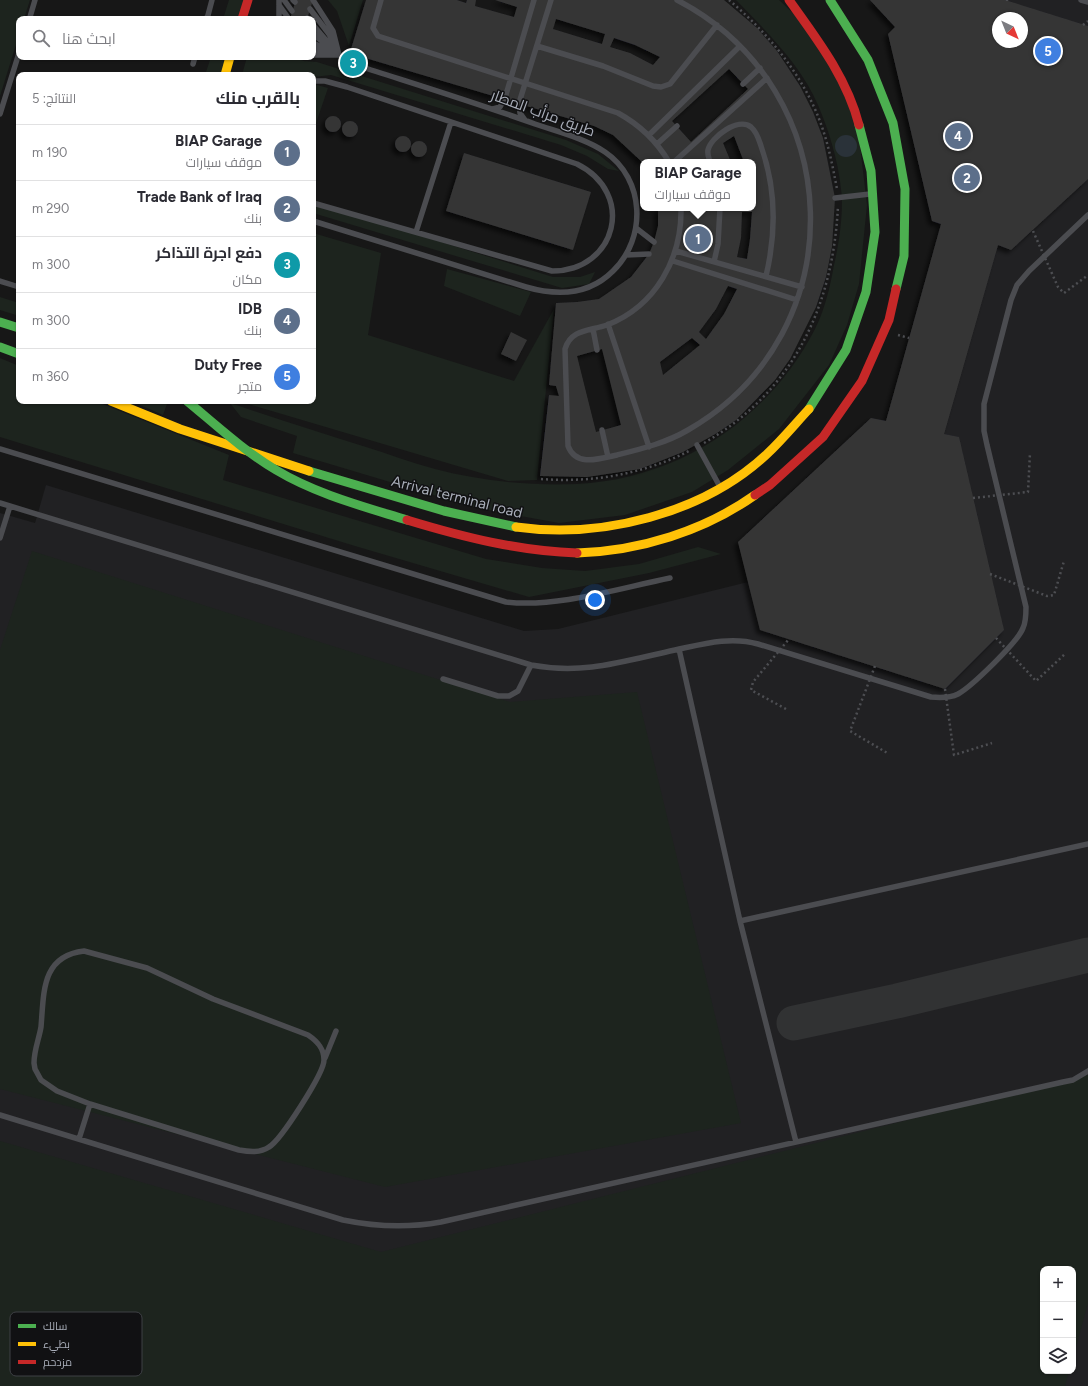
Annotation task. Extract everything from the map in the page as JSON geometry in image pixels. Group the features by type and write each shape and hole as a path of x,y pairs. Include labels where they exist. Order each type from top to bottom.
{"main road":[{"path":"243,16 248,0"},
{"name":"Arrival terminal road","path":"118,404 157,422 297,468 504,526 560,530 615,525 671,511 721,487 760,460 794,428 823,390 847,349 857,328 869,284 874,239 874,193 866,146 852,101 839,72 824,44 789,0"},
{"path":"191,404 274,470 312,489 338,499 506,548 540,552 575,553 642,545 703,524 757,495 802,458 826,433 853,396 876,354 886,331 900,279 905,239 906,193 898,139 880,82 867,55 855,35 830,0"},
{"path":"226,72 229,60"},
{"path":"0,322 16,327"},
{"path":"0,347 16,353"}],"lane":[{"path":"30,16 35,0"},
{"path":"208,16 212,0"},
{"path":"284,0 292,11"},
{"path":"313,0 333,31 339,55"},
{"path":"381,0 373,28 378,36 618,113 631,120 649,135 667,159"},
{"path":"493,110 500,107 505,98 534,0"},
{"path":"525,120 520,113 519,103 551,0"},
{"path":"677,0 717,25 740,46 768,78 784,105 794,128 807,169 811,200 811,225 808,261 802,287 777,343 762,365 738,392 723,406 688,430 669,440 649,447 608,457 581,460 575,457 568,446 566,349 568,342 578,332 608,324 632,311 643,302 662,281 673,261 676,251 682,222 681,211"},
{"path":"1080,0 1088,2"},
{"path":"279,2 279,16"},
{"path":"279,2 287,16"},
{"path":"310,9 316,16"},
{"path":"316,16 330,34 339,55"},
{"path":"537,46 603,66 657,87 670,84 717,25"},
{"path":"316,28 339,55"},
{"path":"316,36 348,61"},
{"path":"316,44 339,55"},
{"path":"649,135 740,46"},
{"path":"316,50 339,55"},
{"path":"316,55 339,55"},
{"path":"0,114 17,60"},
{"path":"193,64 194,60"},
{"name":"طريق مرأب المطار","path":"316,222 519,285 551,293 576,291 594,285 610,275 626,255 636,228 637,206 634,194 624,171 616,161 595,146 525,120 360,66"},
{"path":"743,84 760,68"},
{"path":"677,159 768,78"},
{"path":"316,81 324,81 340,85 586,168 595,175 607,192 612,212 610,233 602,248 591,259 572,269 552,271 316,204"},
{"path":"416,232 451,122"},
{"path":"709,159 708,153 710,146 735,124 745,124 754,130 768,169 773,205 772,242 766,276"},
{"path":"657,144 677,126"},
{"path":"834,198 874,193"},
{"path":"714,262 718,244 720,211"},
{"path":"0,503 531,665 560,670 587,669 718,641 749,642 938,698 952,696 965,690 1015,641 1023,629 1026,607 986,445 983,418 986,390 1011,300 1017,285 1029,271 1088,215"},
{"path":"636,228 654,242"},
{"path":"676,251 802,287"},
{"path":"626,255 649,254"},
{"path":"673,261 797,300"},
{"path":"0,281 16,286"},
{"path":"608,324 649,447"},
{"path":"593,329 597,350"},
{"path":"602,430 608,457"},
{"path":"697,445 721,487"},
{"path":"0,449 500,600 531,604 555,601 670,578"},
{"path":"0,538 10,506"},
{"path":"679,649 740,921 796,1142"},
{"path":"443,679 498,696 509,696 518,690 531,665"},
{"path":"740,921 1088,844"},
{"path":"324,1060 320,1045 308,1035 213,999 146,968 93,952 76,952 60,959 50,971 47,978 34,1063 38,1075 46,1085 90,1104 239,1150 258,1151 276,1142 282,1135 319,1075 336,1031"},
{"path":"0,1114 343,1220 382,1227 402,1227 442,1222 1073,1080 1088,1071"},
{"path":"79,1139 90,1104"}],"path":[{"path":"1083,25 1088,21"},
{"path":"1033,231 1058,287 1064,293 1088,275"},
{"path":"973,498 1028,492 1030,454"},
{"path":"990,574 1047,596 1054,595 1064,561"},
{"path":"996,638 1036,681 1066,653"},
{"path":"786,709 751,690 753,682 789,639"},
{"path":"875,666 850,730 889,754"},
{"path":"945,689 954,755 992,743"}],"shaded area":[{"path":"0,0 30,0 25,16 16,16 16,45 0,96"},
{"path":"229,0 245,0 240,16 224,16"},
{"path":"328,0 363,0 349,46 337,11"},
{"path":"736,0 779,0 796,16 839,80 858,129 867,205 859,284 847,325 829,365 779,429 728,470 692,492 625,515 559,523 477,508 293,453 297,436 241,417 231,404 435,469 470,477 506,482 577,484 615,480 651,470 685,456 717,438 746,416 773,390 796,361 819,321 829,290 838,247 842,197 840,178 829,135 822,115 811,90 802,76 782,49"},
{"path":"870,0 1088,0 1088,1386 0,1386 0,513 35,523 46,485 524,631 558,629 748,582 738,542 871,418 886,421 941,225 932,221 888,34 895,27"},
{"path":"210,60 226,60 222,72 206,72"},
{"path":"246,60 301,60 317,62 566,140 598,154 619,171 608,169 587,156 561,145 331,75 316,77 316,72 243,72"},
{"path":"316,86 328,88 316,123"},
{"path":"846,135 854,138 857,146 854,154 846,157 838,154 835,146 838,138"},
{"path":"316,203 553,277 580,277 595,272 589,284 562,288 316,214"},
{"path":"316,234 381,253 368,335 514,381 554,309 537,480 508,481 248,404 316,404"},
{"path":"447,269 531,292 520,316 444,286"},
{"path":"0,297 16,302 16,315 0,310"},
{"path":"0,358 16,365 16,404 102,404 229,455 223,480 486,559 542,568 585,571 639,564 698,547 721,554 649,573 529,597 355,546 0,437"},
{"path":"138,404 167,404 163,415"},
{"path":"32,551 510,702 637,692 741,1123 385,1187 0,1089 0,650"},
{"path":"1088,1075 1088,1303 1076,1347 1076,1266 1040,1266 1040,1374 1068,1374 1065,1386 0,1386 0,1141 381,1252"}],"building":[{"path":"296,0 313,0 308,16 291,16"},
{"path":"366,0 457,0 466,3 467,0 476,0 475,6 514,17 517,7 495,0 724,0 757,28 777,51 800,86 813,112 823,138 835,198 832,247 826,277 816,307 790,359 775,380 736,420 717,433 683,452 640,469 587,477 540,476 549,395 559,396 556,386 549,385 556,303 599,299 631,277 649,254 654,242 658,226 658,211 756,211 756,159 743,159 734,136 723,143 730,159 640,160 613,135 594,126 362,57 356,76 344,72","holes":["556,19 605,34 602,44 553,29","614,38 635,45 660,57 653,65 630,53 610,47","729,69 748,89 691,142 672,121","742,212 752,212 747,259 737,257 741,238","728,286 737,289 724,314 706,339 699,332 716,309","692,338 700,345 663,375 660,362","602,349 621,425 596,432 577,356"]},
{"path":"870,0 1005,0 1088,26 1088,179 1011,250 998,245 944,434 959,437 1004,630 945,689 760,630 738,542 871,418 886,421 941,224 932,221 888,34 895,27"},
{"path":"333,116 340,121 341,124 336,131 333,132 326,127 325,124 330,117"},
{"path":"350,121 357,126 358,129 353,136 350,137 343,132 342,129 347,122"},
{"path":"403,136 410,141 411,144 406,151 403,152 396,147 395,144 400,137"},
{"path":"419,141 426,146 427,149 422,156 419,157 412,152 411,149 416,142"},
{"path":"464,153 591,192 573,250 446,211"},
{"path":"511,332 527,340 516,361 501,354"}],"taxiway":[{"path":"794,1023 897,1001 1088,955"}],"traffic: fast":[{"path":"830,0 868,60 893,123 905,189 904,256 896,289"},
{"path":"809,409 846,350 866,292 875,232 871,171 859,125"},
{"path":"0,322 16,327"},
{"path":"0,347 16,353"},
{"path":"191,404 253,455 276,470 323,493 407,520"},
{"path":"309,471 444,511 516,527"}],"traffic: slow":[{"path":"226,72 229,60"},
{"path":"118,404 180,429 309,471"},
{"path":"516,527 549,530 582,529 616,525 649,518 682,507 713,492 741,475 773,449 809,409"},
{"path":"577,553 624,548 670,537 715,519 755,495"}],"traffic: jam":[{"path":"243,16 248,0"},
{"path":"789,0 820,44 839,75 854,108 859,125"},
{"path":"755,495 770,485 823,437 862,381 889,320 896,289"},
{"path":"407,520 491,542 555,552 577,553"}],"place":[{"name":"Duty Free","path":"1048,51"},
{"name":"دفع اجرة التذاكر","path":"353,63"},
{"name":"IDB","path":"958,136"},
{"name":"Trade Bank of Iraq","path":"967,178"},
{"name":"BIAP Garage","path":"698,239"}]}
